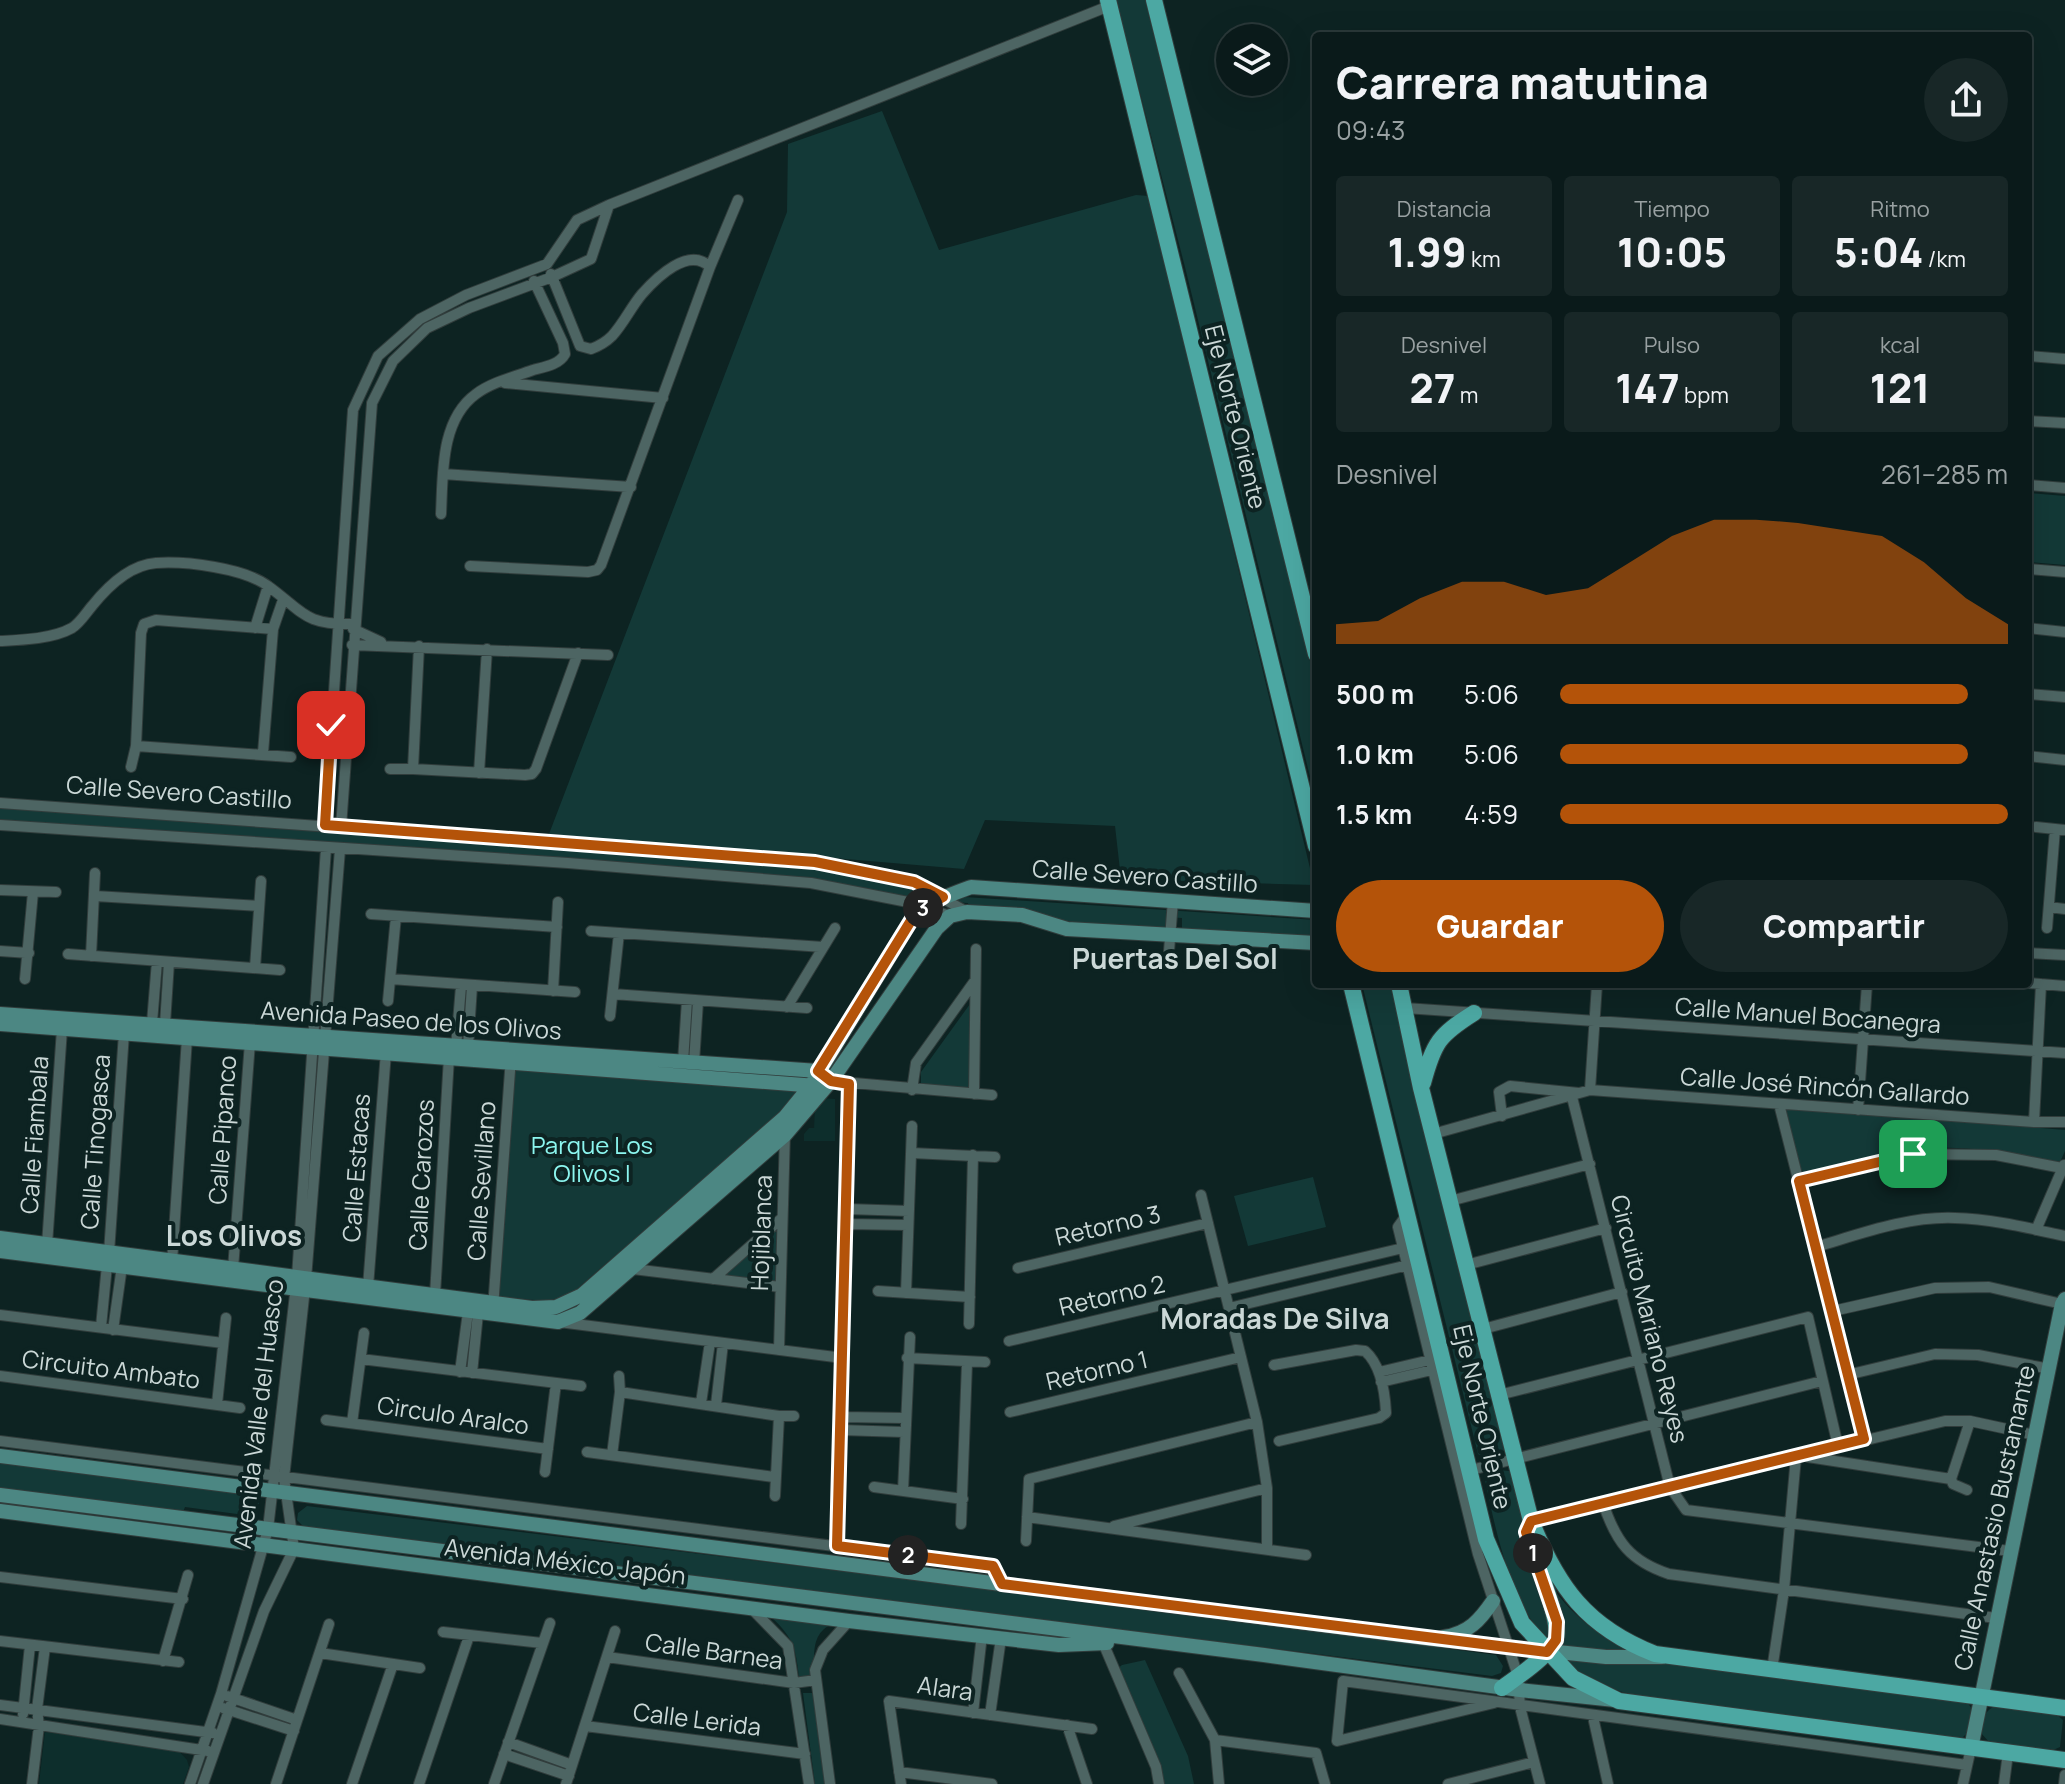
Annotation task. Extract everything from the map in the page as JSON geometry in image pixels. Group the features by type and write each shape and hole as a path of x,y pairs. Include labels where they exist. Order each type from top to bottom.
{"main road":[{"name":"Eje Norte Oriente","path":"1154,0 1312,638"},
{"name":"Eje Norte Oriente","path":"1108,3 1312,830"},
{"name":"Eje Norte Oriente","path":"1352,988 1459,1426 1464,1472 1486,1539 1522,1623 1547,1652 1573,1678 1619,1701 1969,1756 2008,1753 2065,1760"},
{"name":"Eje Norte Oriente","path":"1400,988 1421,1088 1531,1521 1548,1562 1585,1612 1629,1643 1655,1654 2065,1708"},
{"path":"1421,1088 1430,1056 1443,1032 1474,1013"},
{"path":"1444,1414 1459,1426"},
{"path":"1498,1695 1519,1683 1556,1640 1557,1622 1526,1532 1531,1521"},
{"path":"1478,1554 1497,1564"}],"street":[{"path":"325,825 353,410 378,356 420,319 466,295 547,264 577,220 1108,3"},
{"path":"470,566 597,570 738,200"},
{"path":"341,827 353,627 372,403 393,361 427,328 591,259 609,205"},
{"path":"547,264 580,346 591,349 610,338 641,295 658,279 693,258 703,260 710,267"},
{"path":"530,272 563,343 565,354 549,371 548,379 565,390"},
{"path":"2032,356 2065,359"},
{"path":"441,514 448,439 457,415 475,394 499,382 557,362"},
{"path":"499,382 663,398"},
{"path":"2032,421 2065,423"},
{"path":"443,474 631,487"},
{"path":"2032,485 2065,488"},
{"path":"0,641 57,634 75,626 114,581 146,564 176,564 244,573 268,586 308,619 353,627 387,645"},
{"path":"2032,569 2065,572"},
{"path":"255,628 268,586"},
{"path":"263,753 273,629 283,600"},
{"path":"131,767 136,746 141,633 144,624 156,620 273,629"},
{"path":"2032,628 2065,632"},
{"path":"352,645 608,655"},
{"path":"413,769 419,646"},
{"path":"479,773 487,649"},
{"path":"390,769 525,775 536,769 578,653"},
{"path":"2032,694 2065,697"},
{"path":"136,746 291,757"},
{"path":"2032,756 2065,760"},
{"name":"Calle Severo Castillo","path":"0,803 815,862 914,882 967,912"},
{"name":"Calle Severo Castillo","path":"0,825 568,863 811,883 908,902 950,916 967,912 1022,915 1067,929 1312,943"},
{"path":"2036,827 2060,829 2047,928"},
{"name":"Avenida Valle del Huasco","path":"203,1784 279,1484 301,1284 318,1041 326,848"},
{"name":"Avenida Valle del Huasco","path":"318,1041 340,849"},
{"path":"91,956 95,873"},
{"path":"255,968 261,881"},
{"name":"Calle Severo Castillo","path":"943,897 971,887 1312,911"},
{"path":"0,890 56,892"},
{"path":"25,979 33,892"},
{"path":"95,896 259,906"},
{"path":"0,1238 47,1245 113,1261 172,1262 233,1269 301,1284 368,1287 435,1295 483,1311 556,1307 582,1295 785,1117 821,1081 912,919 943,897"},
{"path":"1168,964 1173,900"},
{"path":"553,991 558,902"},
{"path":"2049,907 2065,909"},
{"path":"371,914 557,927"},
{"path":"388,1001 396,916"},
{"path":"558,1322 580,1313 785,1135 821,1081 937,928 950,916"},
{"path":"787,1007 835,928"},
{"path":"591,931 823,947"},
{"path":"610,1016 619,933"},
{"path":"974,1094 976,949"},
{"path":"0,951 29,953"},
{"path":"2032,953 2065,955"},
{"path":"68,954 280,970"},
{"path":"157,961 158,1024"},
{"path":"158,1024 169,962"},
{"path":"391,979 575,992"},
{"path":"912,1090 916,1063 975,981"},
{"path":"2032,983 2065,986"},
{"path":"2034,1122 2041,984"},
{"name":"Calle Carozos","path":"435,1295 467,986"},
{"name":"Circuito Mariano Reyes","path":"1597,988 1582,1093 1590,1164 1670,1487"},
{"path":"1858,1110 1867,988"},
{"path":"613,994 807,1008"},
{"path":"689,1063 692,1001"},
{"name":"Calle Manuel Bocanegra","path":"1405,1008 2065,1053"},
{"name":"Avenida Paseo de los Olivos","path":"0,1014 158,1024 318,1041 821,1081"},
{"name":"Avenida Paseo de los Olivos","path":"0,1024 250,1042 318,1041 386,1052 458,1050 511,1057 689,1063 821,1081"},
{"name":"Calle Fiambala","path":"47,1245 62,1029"},
{"name":"Calle Tinogasca","path":"113,1261 124,1033"},
{"path":"172,1262 187,1038"},
{"name":"Calle Pipanco","path":"233,1269 250,1042"},
{"name":"Calle Estacas","path":"368,1287 386,1052"},
{"name":"Calle Sevillano","path":"483,1311 511,1057"},
{"path":"821,1081 848,1087 992,1095"},
{"name":"Calle José Rincón Gallardo","path":"1502,1116 1499,1092 1510,1086 2065,1122"},
{"path":"837,1546 848,1087"},
{"name":"Calle José Rincón Gallardo","path":"1433,1134 1582,1093"},
{"path":"1779,1104 1864,1439"},
{"name":"Hojiblanca","path":"779,1350 785,1117"},
{"path":"906,1293 912,1126"},
{"path":"912,1153 995,1157"},
{"path":"1799,1181 1913,1154 1996,1155 2064,1166 2036,1230"},
{"path":"969,1324 973,1155"},
{"path":"1450,1201 1590,1164"},
{"path":"1201,1195 1257,1422 1267,1488 1267,1549"},
{"path":"847,1209 909,1211"},
{"path":"1408,1213 1398,1227 1444,1414 1464,1472 1478,1554 1519,1683 1520,1707 1540,1784"},
{"path":"1816,1247 1894,1225 1952,1217 2005,1222 2065,1236"},
{"path":"713,1279 782,1218"},
{"name":"Retorno 3","path":"1018,1268 1208,1223"},
{"path":"847,1224 908,1225"},
{"path":"1466,1265 1606,1228"},
{"name":"Retorno 2","path":"1009,1341 1403,1248"},
{"path":"0,1251 301,1284 558,1322 843,1358"},
{"name":"Circuito Ambato","path":"101,1327 113,1261"},
{"name":"Circuito Ambato","path":"113,1261 113,1330"},
{"path":"1229,1308 1408,1265"},
{"path":"1331,1266 1335,1282"},
{"path":"633,1269 780,1287"},
{"path":"1833,1311 1935,1288 1989,1287 2063,1301"},
{"path":"878,1291 970,1297"},
{"path":"1483,1329 1622,1292"},
{"name":"Calle Anastasio Bustamante","path":"1969,1756 2063,1301"},
{"name":"Circulo Aralco","path":"460,1372 483,1311"},
{"name":"Circulo Aralco","path":"472,1373 483,1311"},
{"name":"Circuito Ambato","path":"0,1315 223,1343"},
{"path":"1499,1395 1808,1317 1838,1446"},
{"name":"Circuito Ambato","path":"217,1404 226,1318"},
{"name":"Circulo Aralco","path":"352,1423 364,1333"},
{"path":"903,1491 910,1337"},
{"path":"701,1403 710,1342"},
{"path":"716,1405 723,1343"},
{"path":"1274,1365 1356,1350 1369,1354 1380,1377 1386,1413 1379,1418 1279,1441"},
{"path":"1847,1375 1935,1354 1978,1355 2050,1369"},
{"name":"Retorno 1","path":"1010,1412 1241,1357"},
{"path":"907,1358 985,1362"},
{"name":"Circulo Aralco","path":"361,1359 581,1386"},
{"path":"961,1524 967,1363"},
{"path":"1380,1377 1431,1365"},
{"name":"Circuito Ambato","path":"0,1376 240,1408"},
{"path":"612,1455 620,1392 619,1376"},
{"path":"1464,1472 1822,1381"},
{"name":"Circulo Aralco","path":"545,1472 556,1383"},
{"path":"620,1392 794,1416"},
{"path":"775,1496 779,1416"},
{"path":"842,1417 905,1418"},
{"name":"Circulo Aralco","path":"326,1420 548,1449"},
{"path":"1531,1521 1945,1421 1970,1421 2035,1435"},
{"path":"1967,1490 1953,1484 1951,1479 1970,1421"},
{"path":"1026,1541 1029,1479 1257,1422"},
{"path":"841,1430 904,1432"},
{"name":"Avenida México Japón","path":"0,1441 279,1484 1002,1584 1510,1648 1606,1657 1678,1658"},
{"path":"587,1452 774,1477"},
{"name":"Avenida México Japón","path":"0,1456 837,1546 993,1566 1002,1584"},
{"path":"1798,1457 1951,1479"},
{"path":"1772,1670 1798,1457"},
{"name":"Avenida Valle del Huasco","path":"226,1696 294,1549 293,1532 279,1484"},
{"path":"874,1487 963,1499"},
{"path":"1670,1487 1686,1510 2010,1551"},
{"path":"1106,1528 1267,1488"},
{"name":"Avenida México Japón","path":"0,1495 1102,1640"},
{"path":"1603,1503 1612,1531 1625,1548 1646,1566 1669,1574 1996,1618"},
{"name":"Avenida México Japón","path":"0,1511 849,1621 1059,1645 1124,1639 1498,1695"},
{"path":"1027,1517 1306,1555"},
{"path":"447,1569 450,1553"},
{"path":"607,1590 609,1573"},
{"path":"163,1661 188,1575"},
{"path":"0,1577 183,1599"},
{"path":"1431,1639 1453,1636 1470,1629 1481,1620 1493,1601"},
{"path":"751,1608 788,1646 809,1784"},
{"path":"830,1784 815,1670 823,1650 849,1621"},
{"path":"494,1784 550,1623"},
{"path":"276,1784 329,1624"},
{"path":"569,1775 615,1631"},
{"path":"443,1632 542,1643"},
{"path":"973,1713 982,1635"},
{"path":"419,1784 469,1636"},
{"path":"990,1715 1001,1638"},
{"path":"1102,1640 1156,1767 1159,1784"},
{"path":"0,1641 179,1662"},
{"path":"23,1722 30,1645"},
{"path":"32,1784 45,1647"},
{"path":"320,1653 420,1668"},
{"name":"Calle Barnea","path":"607,1657 794,1683 816,1680"},
{"path":"352,1784 393,1664"},
{"path":"1179,1673 1215,1740 1219,1784"},
{"name":"Eje Norte Oriente","path":"1498,1695 1337,1741 1343,1681 1498,1695 1520,1707 1593,1717 1969,1756"},
{"path":"1519,1683 1619,1701"},
{"path":"226,1696 295,1725"},
{"name":"Alara","path":"992,1784 900,1778 889,1701 1092,1729"},
{"path":"0,1705 214,1734"},
{"path":"222,1708 295,1725"},
{"path":"1593,1717 1608,1784"},
{"path":"0,1719 213,1752"},
{"path":"1067,1725 1087,1784"},
{"name":"Calle Lerida","path":"585,1726 805,1754"},
{"name":"Avenida Valle del Huasco","path":"190,1784 201,1749 214,1734"},
{"path":"1215,1740 1316,1753 1325,1784"},
{"path":"508,1742 569,1775"},
{"path":"2004,1784 2008,1753"},
{"path":"504,1754 569,1775"},
{"path":"1963,1784 1969,1756"},
{"path":"1448,1784 1534,1762"},
{"path":"2064,1784 2065,1775"}],"shaded area":[{"path":"821,1098 835,1099 835,1141 804,1141 804,1134 809,1128 814,1128 815,1107"},
{"path":"45,1732 178,1750 189,1767 183,1784 39,1784"}],"green space":[{"path":"1116,0 1145,0 1312,669 1312,785"},
{"path":"882,111 939,250 1136,195 1149,196 1312,885 1121,879 1115,826 985,820 964,869 549,834 787,212 788,144"},
{"path":"2032,493 2065,496 2065,565 2032,562"},
{"path":"0,808 810,865 919,890 919,894 1312,920 1312,938 1182,929 1182,918 1166,917 1166,928 1069,922 969,908 968,903 920,900 919,903 806,879 0,824"},
{"path":"1363,988 1392,988 1507,1445 1501,1454 1492,1458 1485,1459 1478,1454"},
{"path":"970,1004 969,1088 921,1084 921,1072"},
{"name":"Parque Los Olivos I","path":"513,1069 799,1089 778,1114 570,1295 548,1301 496,1297"},
{"path":"1785,1107 2065,1130 2065,1151 2060,1162 2005,1153 1931,1148 1871,1158 1803,1177"},
{"path":"1313,1177 1326,1227 1248,1246 1234,1196"},
{"path":"778,1227 776,1283 720,1277"},
{"path":"0,1462 251,1493 259,1499 259,1510 252,1516 185,1507 183,1512 0,1489"},
{"path":"1499,1470 1509,1471 1512,1476 1534,1550 1551,1585 1582,1620 1620,1646 1634,1653 1967,1702 1972,1709 1968,1732 1962,1738 1955,1738 1658,1699 1610,1688 1580,1673 1556,1653 1537,1629 1509,1573 1485,1480"},
{"path":"307,1506 1496,1655 1503,1666 1501,1673 1492,1676 303,1526 297,1520 298,1513"},
{"path":"768,1614 834,1623 826,1627 817,1639 815,1677 799,1678 791,1642"},
{"path":"1145,1660 1188,1756 1194,1784 1161,1784 1117,1669"},
{"path":"803,1693 813,1693 825,1784 815,1784"},
{"path":"1995,1706 2056,1714 2063,1720 2060,1747 2051,1751 1990,1743 1981,1733 1986,1714"}],"district":[{"name":"Puertas Del Sol","path":"1175,959"},
{"name":"Los Olivos","path":"234,1236"},
{"name":"Moradas De Silva","path":"1275,1319"}],"route":[{"path":"331,725 325,825 815,862 914,882 943,897 912,919 818,1071 831,1081 849,1084 837,1546 993,1566 1002,1584 1547,1652 1556,1640 1557,1622 1526,1532 1531,1521 1864,1439 1799,1181 1913,1154"}]}
